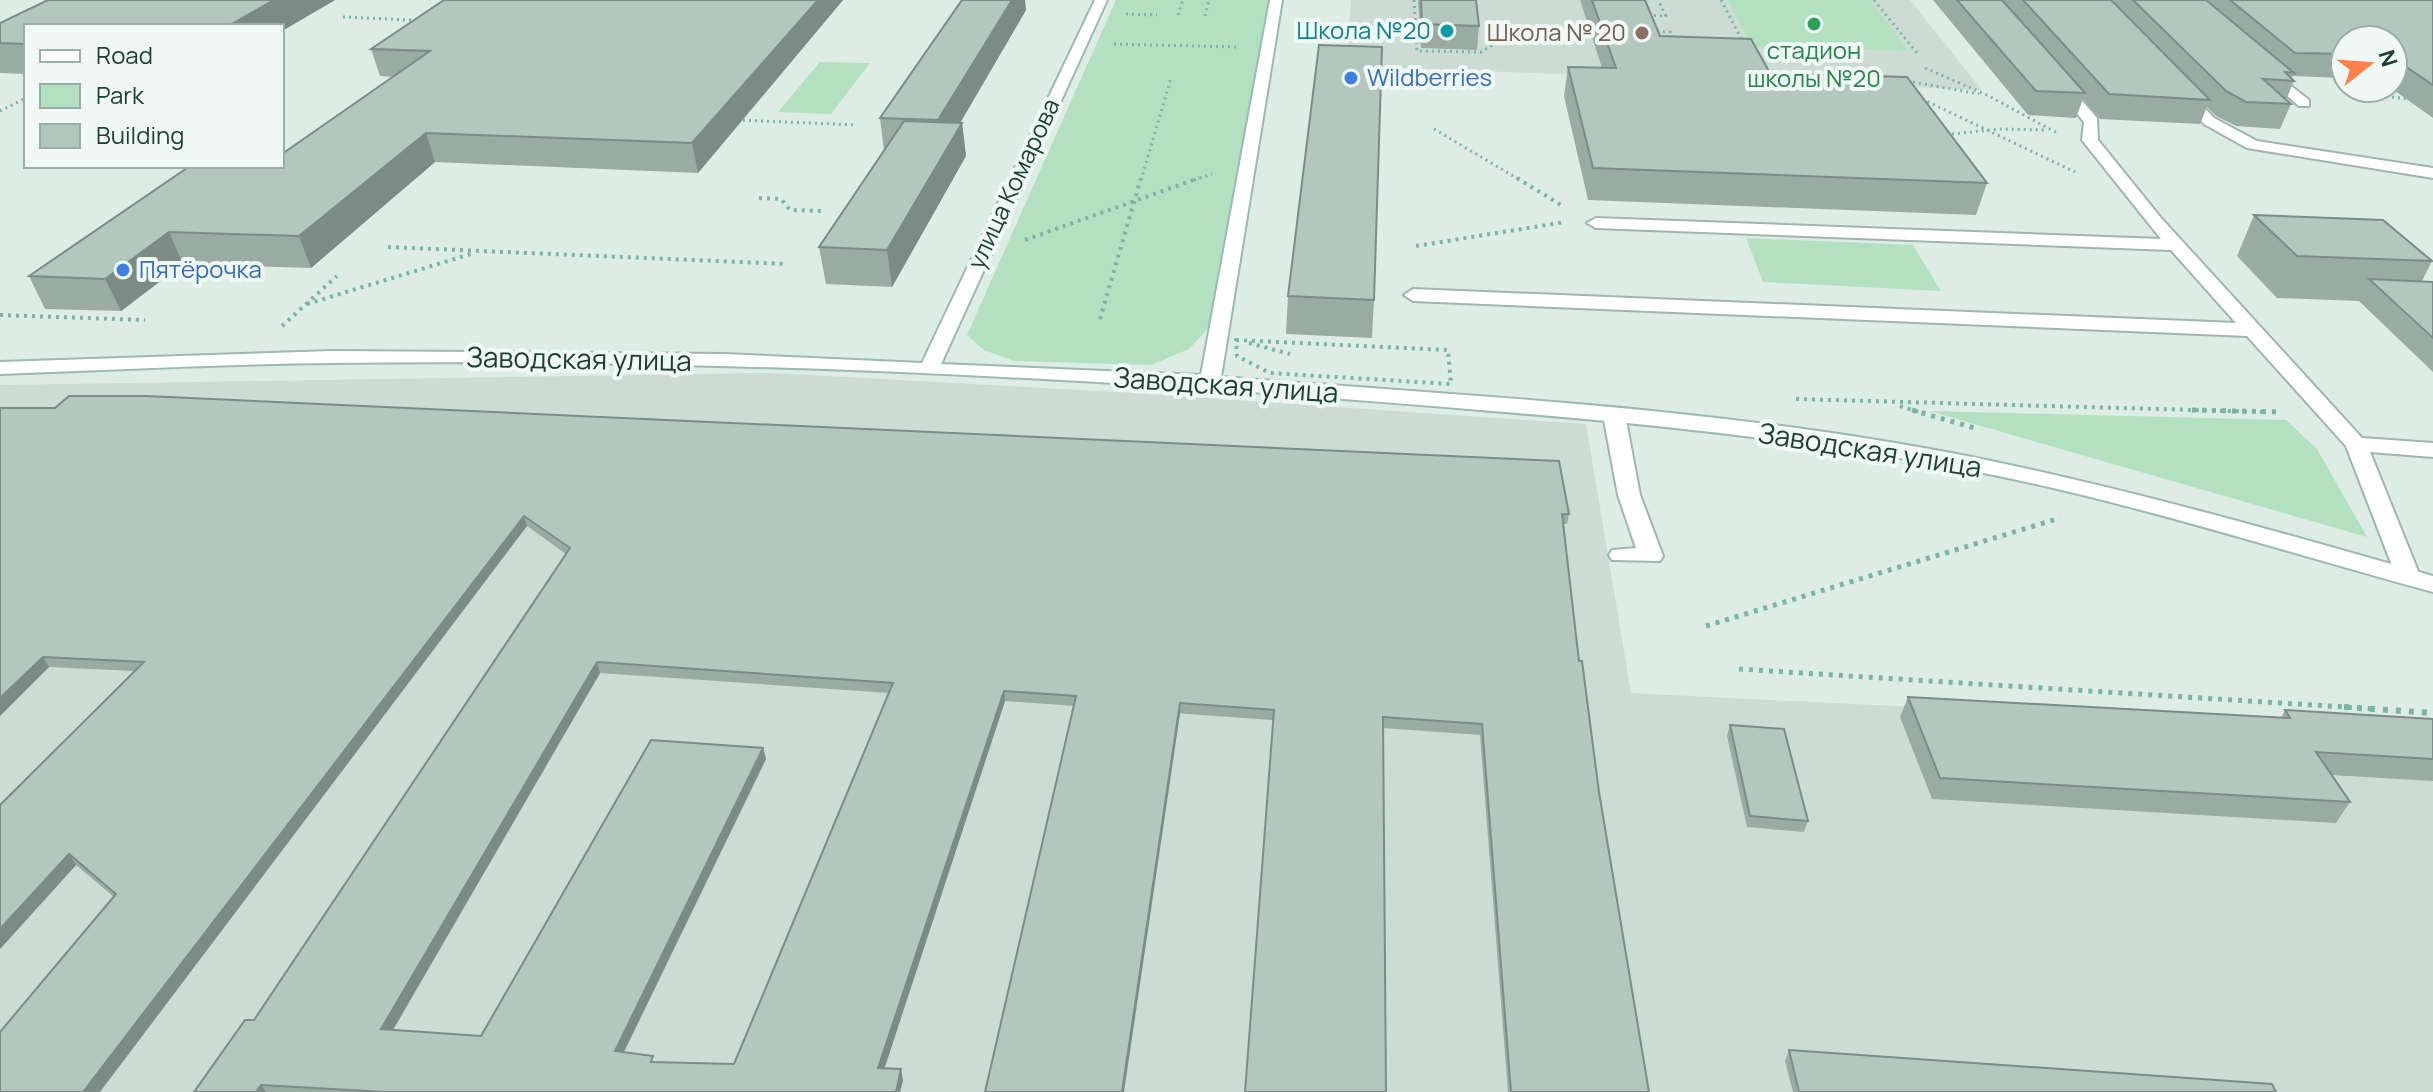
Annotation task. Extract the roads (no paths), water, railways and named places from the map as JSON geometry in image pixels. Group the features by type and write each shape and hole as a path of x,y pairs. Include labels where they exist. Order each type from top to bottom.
{"street":[{"name":"улица Комарова","path":"929,369 979,256 1101,0"},
{"path":"1210,382 1276,0"},
{"path":"2251,58 2304,103"},
{"path":"2044,66 2092,121 2090,140 2100,153 2176,245 2356,444 2408,576"},
{"path":"2167,77 2209,121 2253,145 2433,173"},
{"path":"1596,223 2176,245"},
{"path":"1413,295 2254,330"},
{"name":"Заводская улица","path":"0,368 392,357 725,360 1210,382 1614,415 1794,435 1971,464 2195,516 2433,584"},
{"path":"1614,415 1629,495 1651,556 1621,555"},
{"path":"2356,444 2433,450"}],"place":[{"name":"стадион школы №20","path":"1814,24"},
{"name":"Школа №20","path":"1447,31"},
{"name":"Школа № 20","path":"1642,33"},
{"name":"Wildberries","path":"1351,78"},
{"name":"Пятёрочка","path":"123,270"}]}
